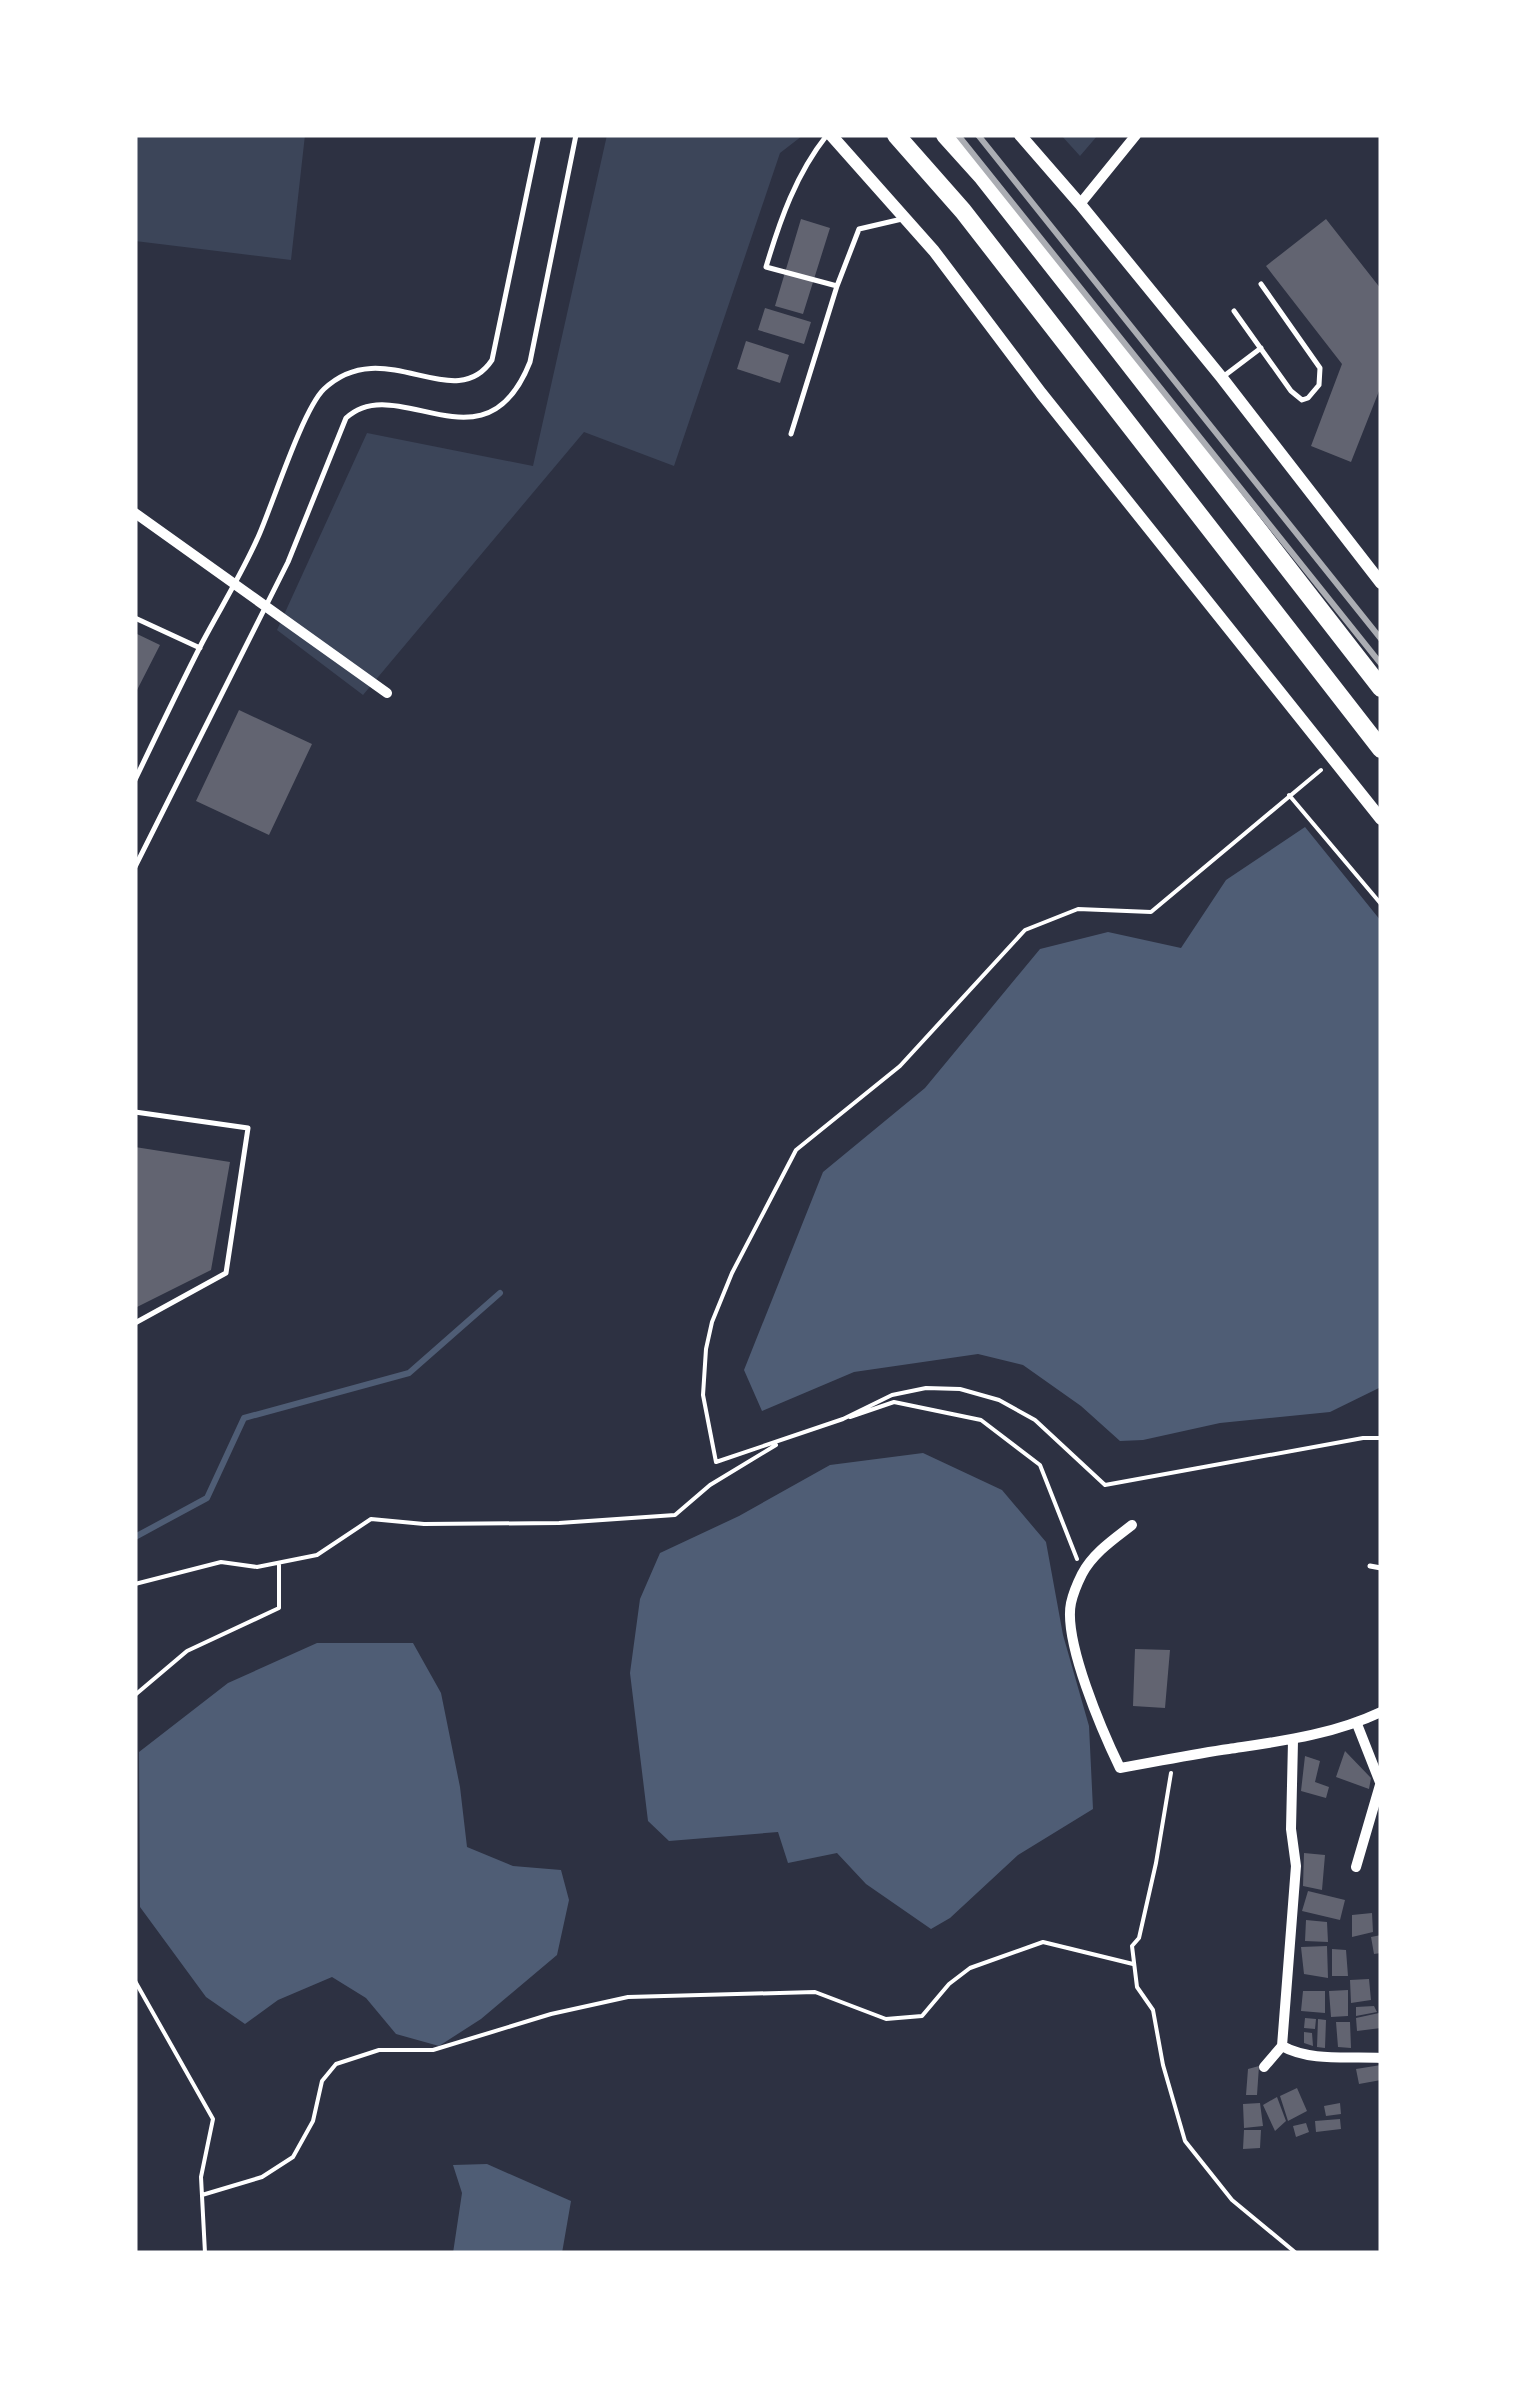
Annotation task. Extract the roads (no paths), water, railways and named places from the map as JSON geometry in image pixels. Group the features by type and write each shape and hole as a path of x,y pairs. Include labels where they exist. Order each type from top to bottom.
{"highway":[{"path":"896,135 963,210 1381,749"},
{"path":"944,135 982,176 1086,307 1381,688"}],"street":[{"path":"829,135 905,219 1381,819"},
{"path":"1020,135 1222,378 1381,583"},
{"path":"1080,204 1136,135"},
{"path":"135,513 387,694"},
{"path":"1132,1525 1095,1555 1082,1573 1070,1606 1072,1633 1098,1724 1120,1768 1293,1741 1357,1724 1381,1712"},
{"path":"1356,1868 1380,1785 1357,1724"},
{"path":"1264,2067 1282,2046 1296,1866 1291,1830 1293,1741"},
{"path":"1282,2046 1313,2056 1381,2058"}],"lane":[{"path":"135,780 257,539 315,399 334,381 357,370 382,367 456,382 473,378 487,368 495,352 539,135"},
{"path":"135,868 288,562 346,418 354,411 379,403 442,417 473,416 488,411 514,391 530,362 576,135"},
{"path":"829,135 812,154 783,211 766,267 837,286"},
{"path":"790,434 858,229 905,219"},
{"path":"1234,311 1297,397 1308,398 1318,385 1320,368 1261,284"},
{"path":"1222,378 1261,348"},
{"path":"135,618 200,648"},
{"path":"135,1112 248,1128 226,1273 135,1323"},
{"path":"1370,1566 1381,1568"}],"waterway":[{"path":"135,1537 207,1498 244,1418 409,1373 500,1293"}],"railway":[{"path":"958,135 1381,664"},
{"path":"978,135 1381,639"}]}
